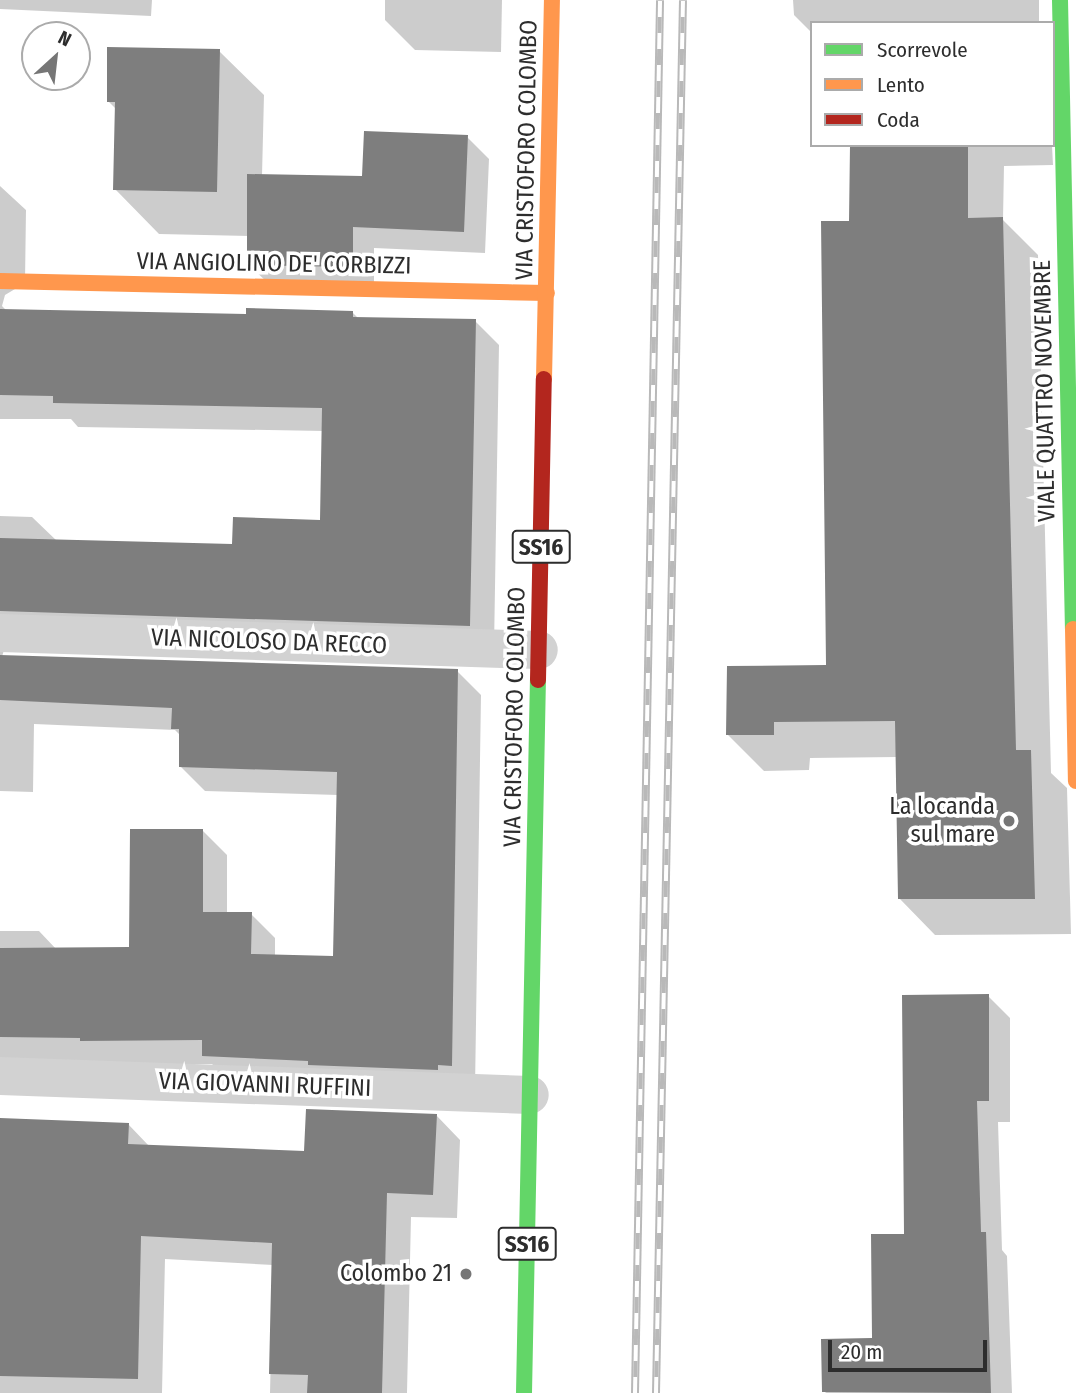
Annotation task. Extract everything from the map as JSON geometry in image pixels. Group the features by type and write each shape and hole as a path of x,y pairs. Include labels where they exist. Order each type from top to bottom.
{"main road":[{"name":"VIA CRISTOFORO COLOMBO","path":"524,1393 552,0"},
{"name":"VIALE QUATTRO NOVEMBRE","path":"1060,0 1076,781"},
{"name":"VIA ANGIOLINO DE' CORBIZZI","path":"0,281 547,293"}],"street":[{"name":"VIA NICOLOSO DA RECCO","path":"0,633 539,650"},
{"name":"VIA GIOVANNI RUFFINI","path":"0,1076 530,1095"}],"building":[{"path":"107,47 220,49 217,192 113,190 115,102 107,102"},
{"path":"364,131 468,135 464,232 353,227 353,267 247,265 247,174 362,176"},
{"path":"850,147 968,147 968,218 1003,217 1016,750 1031,750 1035,899 898,899 895,721 774,722 774,735 726,735 727,666 826,665 821,221 849,221"},
{"path":"246,308 353,311 353,317 476,319 470,626 0,611 0,538 232,544 233,517 320,520 322,408 53,403 53,396 0,395 0,309 246,314"},
{"path":"0,655 458,669 452,1066 438,1065 438,1070 308,1065 308,1061 202,1056 202,1040 80,1041 80,1038 0,1037 0,948 129,947 130,829 203,829 203,912 252,912 251,954 333,956 337,772 179,767 179,729 171,729 172,708 0,700"},
{"path":"989,994 989,1101 977,1101 981,1232 986,1232 991,1393 822,1392 821,1339 872,1338 871,1234 904,1234 902,995"},
{"path":"306,1109 437,1114 433,1195 387,1193 382,1393 307,1393 308,1375 269,1374 272,1243 141,1236 138,1379 0,1376 0,1118 129,1123 128,1144 304,1151"}],"railway":[{"path":"635,1393 660,0"},
{"path":"656,1393 683,0"}],"traffic: fast":[{"path":"1060,0 1073,629"},
{"path":"524,1393 538,680"}],"traffic: slow":[{"path":"544,379 552,0"},
{"path":"0,281 547,293"},
{"path":"1073,629 1076,781"}],"traffic: jam":[{"path":"538,680 544,379"}],"place":[{"name":"La locanda sul mare","path":"1009,821"},
{"name":"Colombo 21","path":"466,1274"}]}
